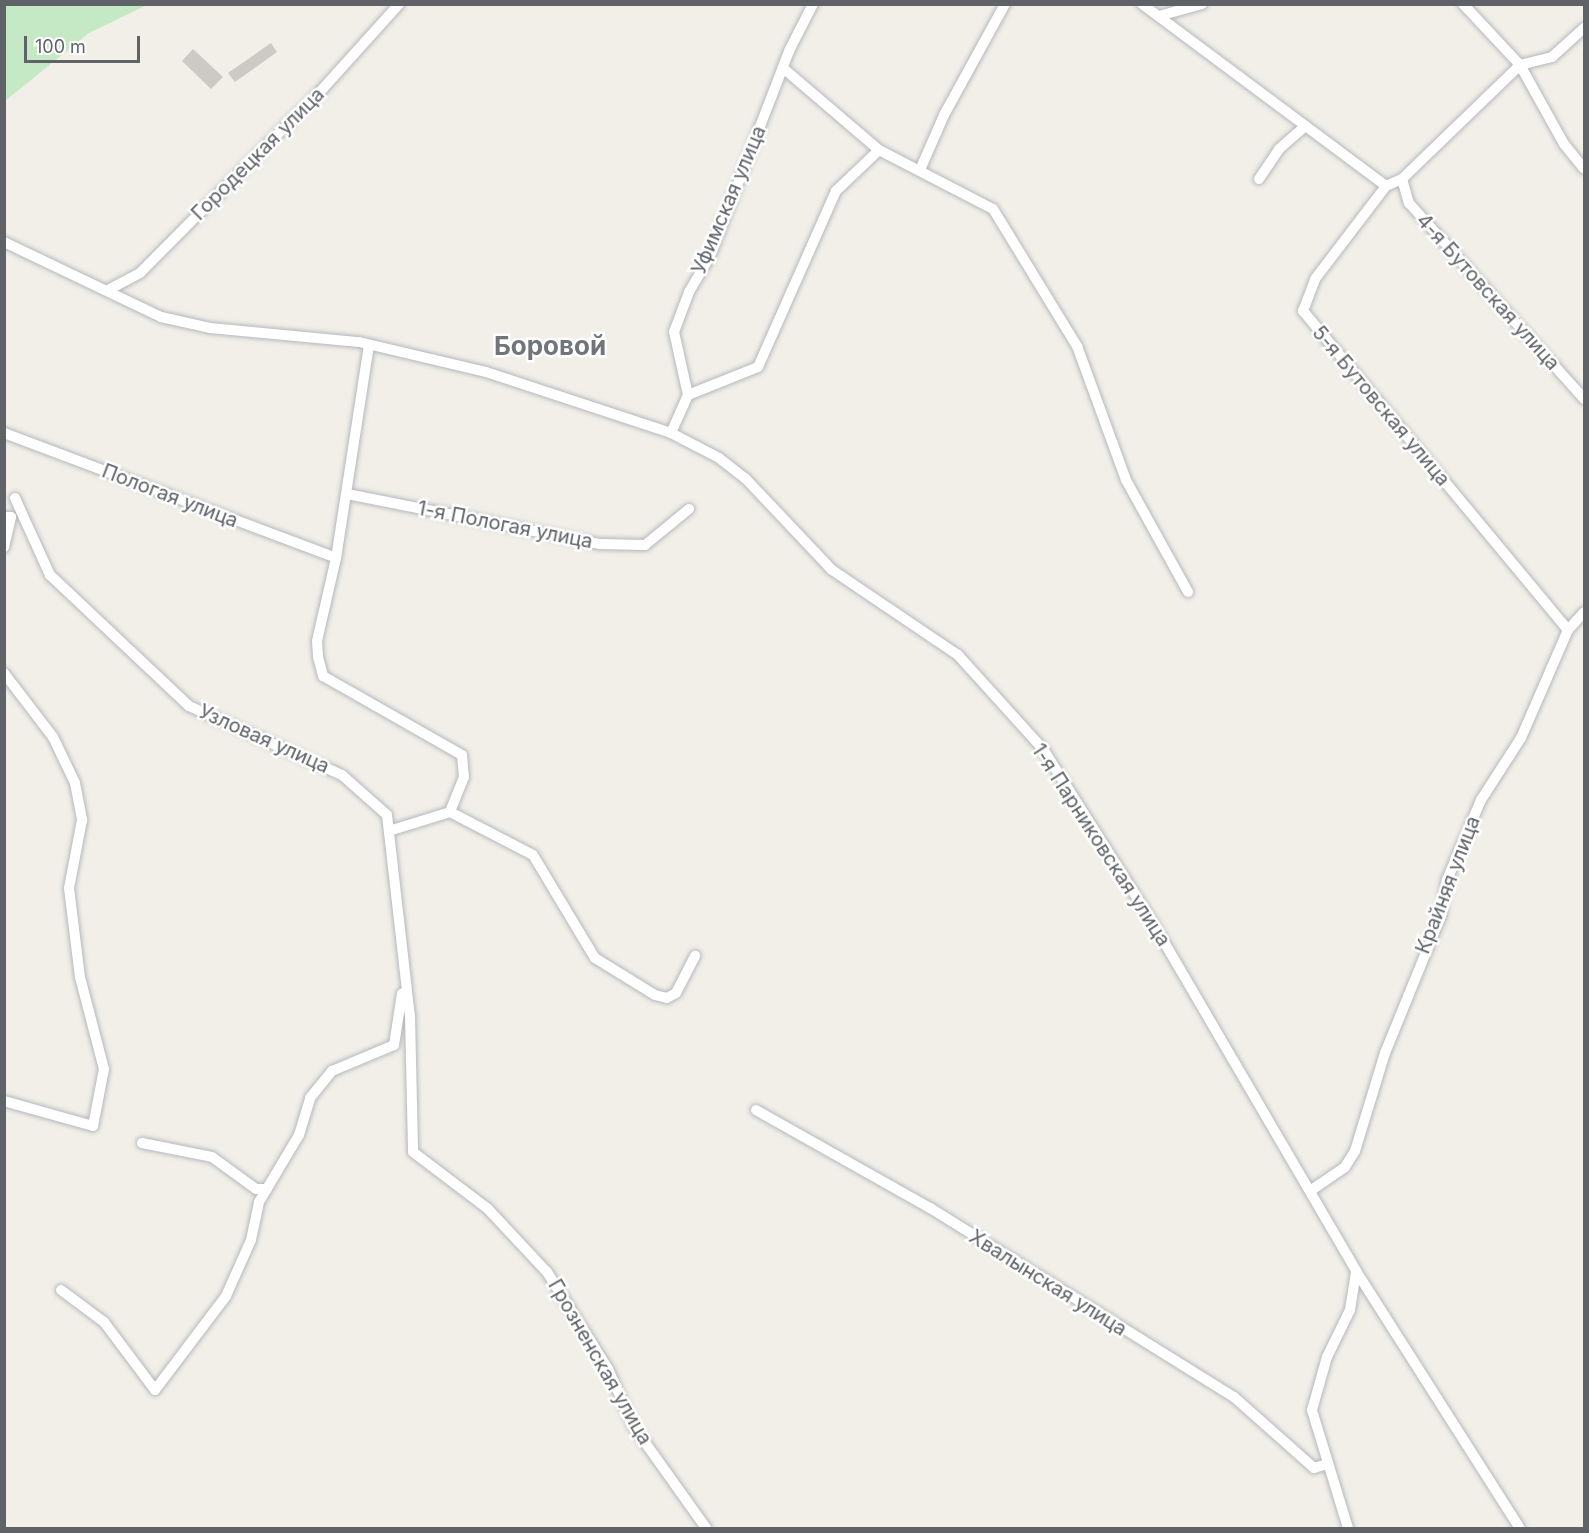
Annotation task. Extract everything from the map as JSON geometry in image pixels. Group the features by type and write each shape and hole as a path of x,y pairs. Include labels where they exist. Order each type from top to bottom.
{"street":[{"name":"Городецкая улица","path":"108,290 140,273 319,93 399,4"},
{"name":"Уфимская улица","path":"688,394 674,332 783,69 813,4"},
{"path":"920,170 944,115 1005,4"},
{"path":"1142,4 1386,186"},
{"path":"1159,16 1202,4"},
{"path":"1463,4 1520,65 1563,144 1584,170"},
{"path":"1402,179 1520,65 1552,57 1584,28"},
{"path":"783,69 879,150 993,209 1026,259 1077,346 1126,480 1188,592"},
{"path":"1258,179 1279,148 1305,126"},
{"path":"671,433 688,394 758,367 836,191 879,150"},
{"name":"5-я Бутовская улица","path":"1402,179 1386,186 1315,279 1303,311 1568,630"},
{"name":"4-я Бутовская улица","path":"1402,179 1409,203 1584,399"},
{"name":"1-я Парниковская улица","path":"4,242 161,317 210,328 369,345 486,372 671,433 689,441 746,479 832,570 958,656 1043,749 1153,923 1356,1271 1520,1528"},
{"path":"369,345 336,558 317,640 323,675 462,755 464,777 450,812"},
{"name":"Пологая улица","path":"4,432 336,558"},
{"name":"1-я Пологая улица","path":"347,494 600,544 645,545 689,509"},
{"name":"Узловая улица","path":"15,498 50,575 189,706 342,775 387,814 392,830"},
{"path":"4,517 11,517 4,547"},
{"name":"Крайняя улица","path":"1310,1191 1345,1167 1355,1151 1385,1053 1441,916 1447,880 1481,800 1521,738 1568,630 1584,612"},
{"path":"4,673 54,737 75,783 82,820 69,888 80,977 104,1069 93,1126 4,1101"},
{"path":"61,1290 104,1322 156,1390 226,1296 267,1189 299,1135 320,1083 332,1071 393,1045 404,988 389,852 392,830 450,812 533,855 595,958 655,995 667,998 676,993 695,956"},
{"name":"Грозненская улица","path":"404,988 410,1016 413,1152 488,1209 548,1272 608,1369 634,1427 706,1528"},
{"name":"Хвалынская улица","path":"756,1110 930,1208 1234,1397 1314,1468 1327,1464"},
{"path":"142,1143 212,1157 256,1188 267,1189"},
{"path":"1348,1528 1312,1410 1327,1357 1350,1310 1356,1271"}],"green space":[{"path":"4,5 147,5 89,33 5,101"}],"building":[{"path":"271,43 277,52 235,82 228,73"},
{"path":"193,49 223,77 211,89 182,61"}],"district":[{"name":"Боровой","path":"550,346"}]}
